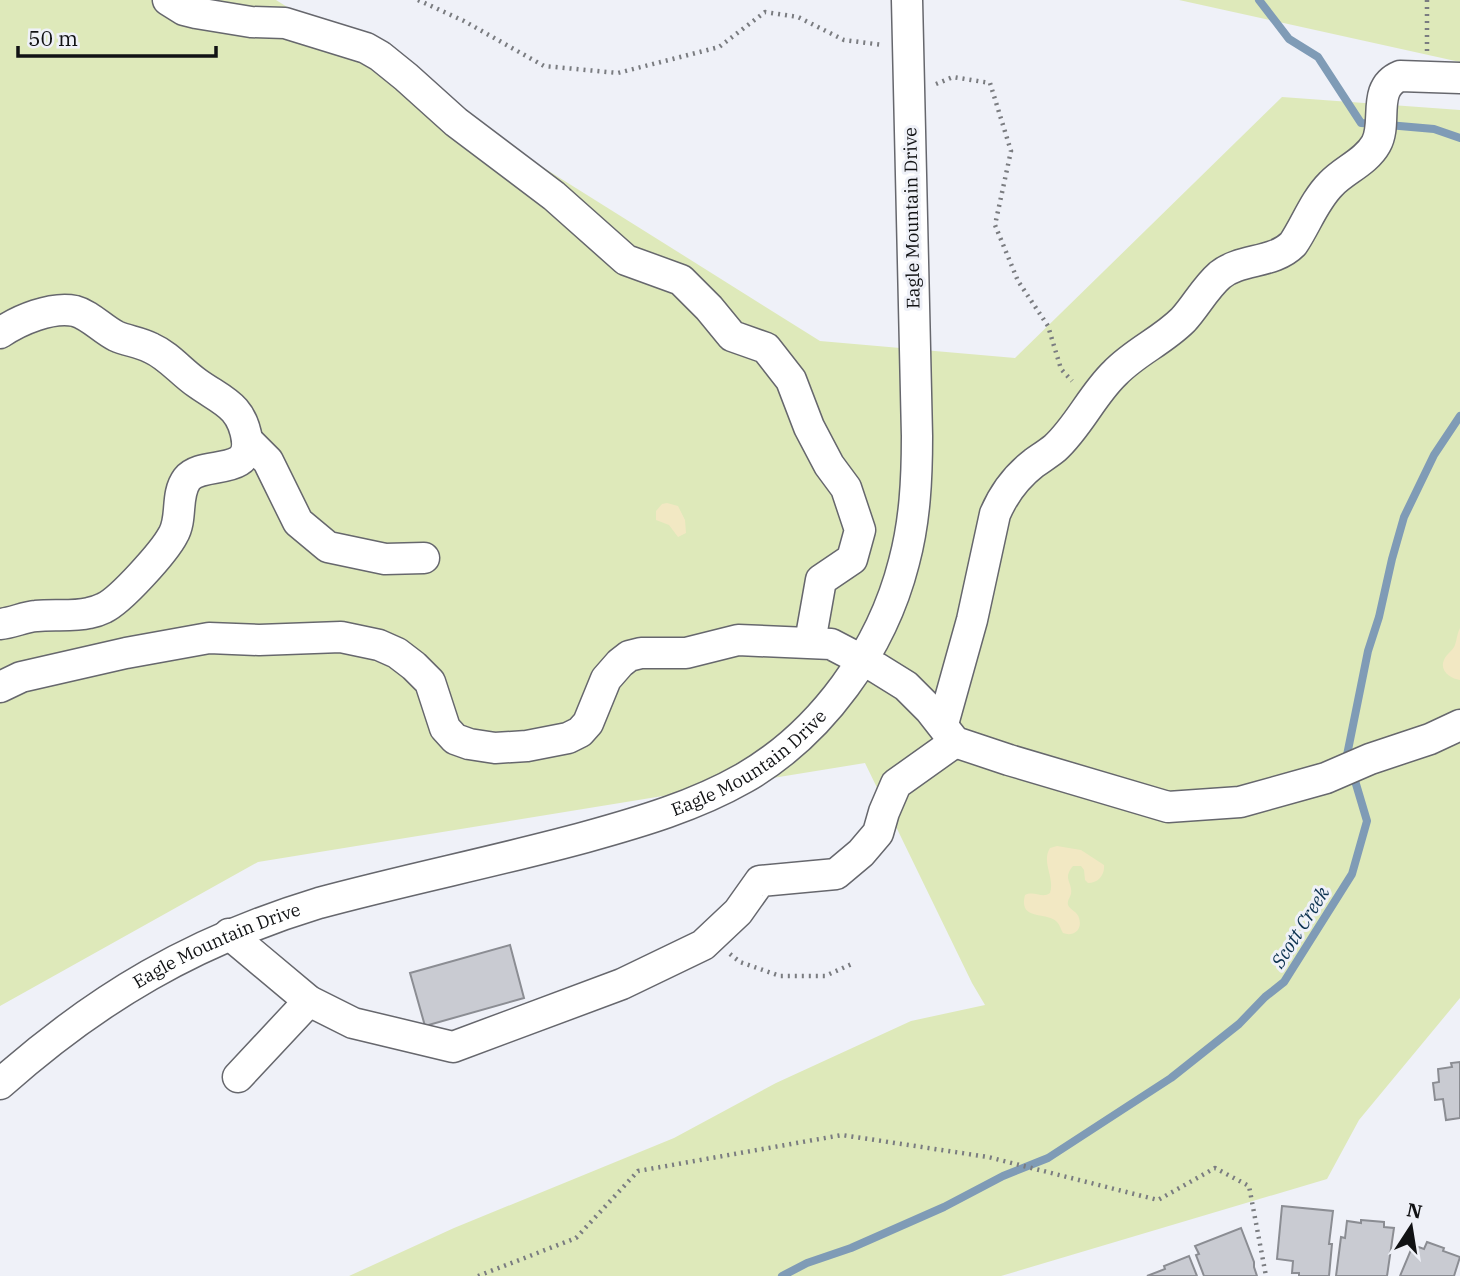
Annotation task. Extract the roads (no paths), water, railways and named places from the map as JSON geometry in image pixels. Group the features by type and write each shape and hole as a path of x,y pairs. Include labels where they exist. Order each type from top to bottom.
{"street":[{"path":"168,0 184,10 196,13 251,22 285,23 366,48 380,56 456,122 554,196 625,260 681,280 732,336 766,348 791,380 809,427 829,466 846,488 860,530 852,559 821,580 810,642"},
{"name":"Eagle Mountain Drive","path":"0,1084 94,1008 158,970 229,934 282,914 358,892 543,848 676,809 745,777 791,744 829,706 876,637 895,593 907,552 916,496 907,0"},
{"path":"229,934 309,1001 353,1023 453,1047 622,984 703,945 738,912 760,881 836,874 861,853 878,832 896,784 949,733 995,514 1015,480 1055,448 1072,430 1105,382 1183,320 1208,287 1223,273 1286,251 1299,236 1321,195 1331,183 1367,155 1377,142 1385,88 1391,80 1400,76 1460,78"},
{"path":"0,332 28,318 64,310 75,311 115,335 150,347 224,399 236,412 247,440 245,454 234,464 194,473 188,478 183,487 178,523 173,536 125,593 106,608 86,614 33,616 0,624"},
{"path":"247,440 268,461 298,522 328,547 385,559 424,558"},
{"path":"0,687 21,677 126,653 209,638 259,640 341,637 379,645 397,653 430,682 445,728 455,739 495,748 527,746 568,738 580,732 588,723 606,679 629,656 641,653 685,653 738,640 831,644 906,686 949,733 1009,760 1168,807 1240,802 1326,778 1460,725"},
{"path":"238,1077 309,1001"}],"waterway":[{"name":"Scott Creek","path":"1259,0 1289,39 1318,57 1361,123 1375,124"},
{"name":"Scott Creek","path":"1388,125 1434,129 1460,138"},
{"name":"Scott Creek","path":"1349,762 1347,755 1368,651 1404,517 1434,455 1460,416"},
{"name":"Scott Creek","path":"782,1276 807,1263 851,1248 944,1207 1003,1176 1048,1158 1171,1078 1239,1024 1284,982 1352,874 1367,821 1353,774"}]}
